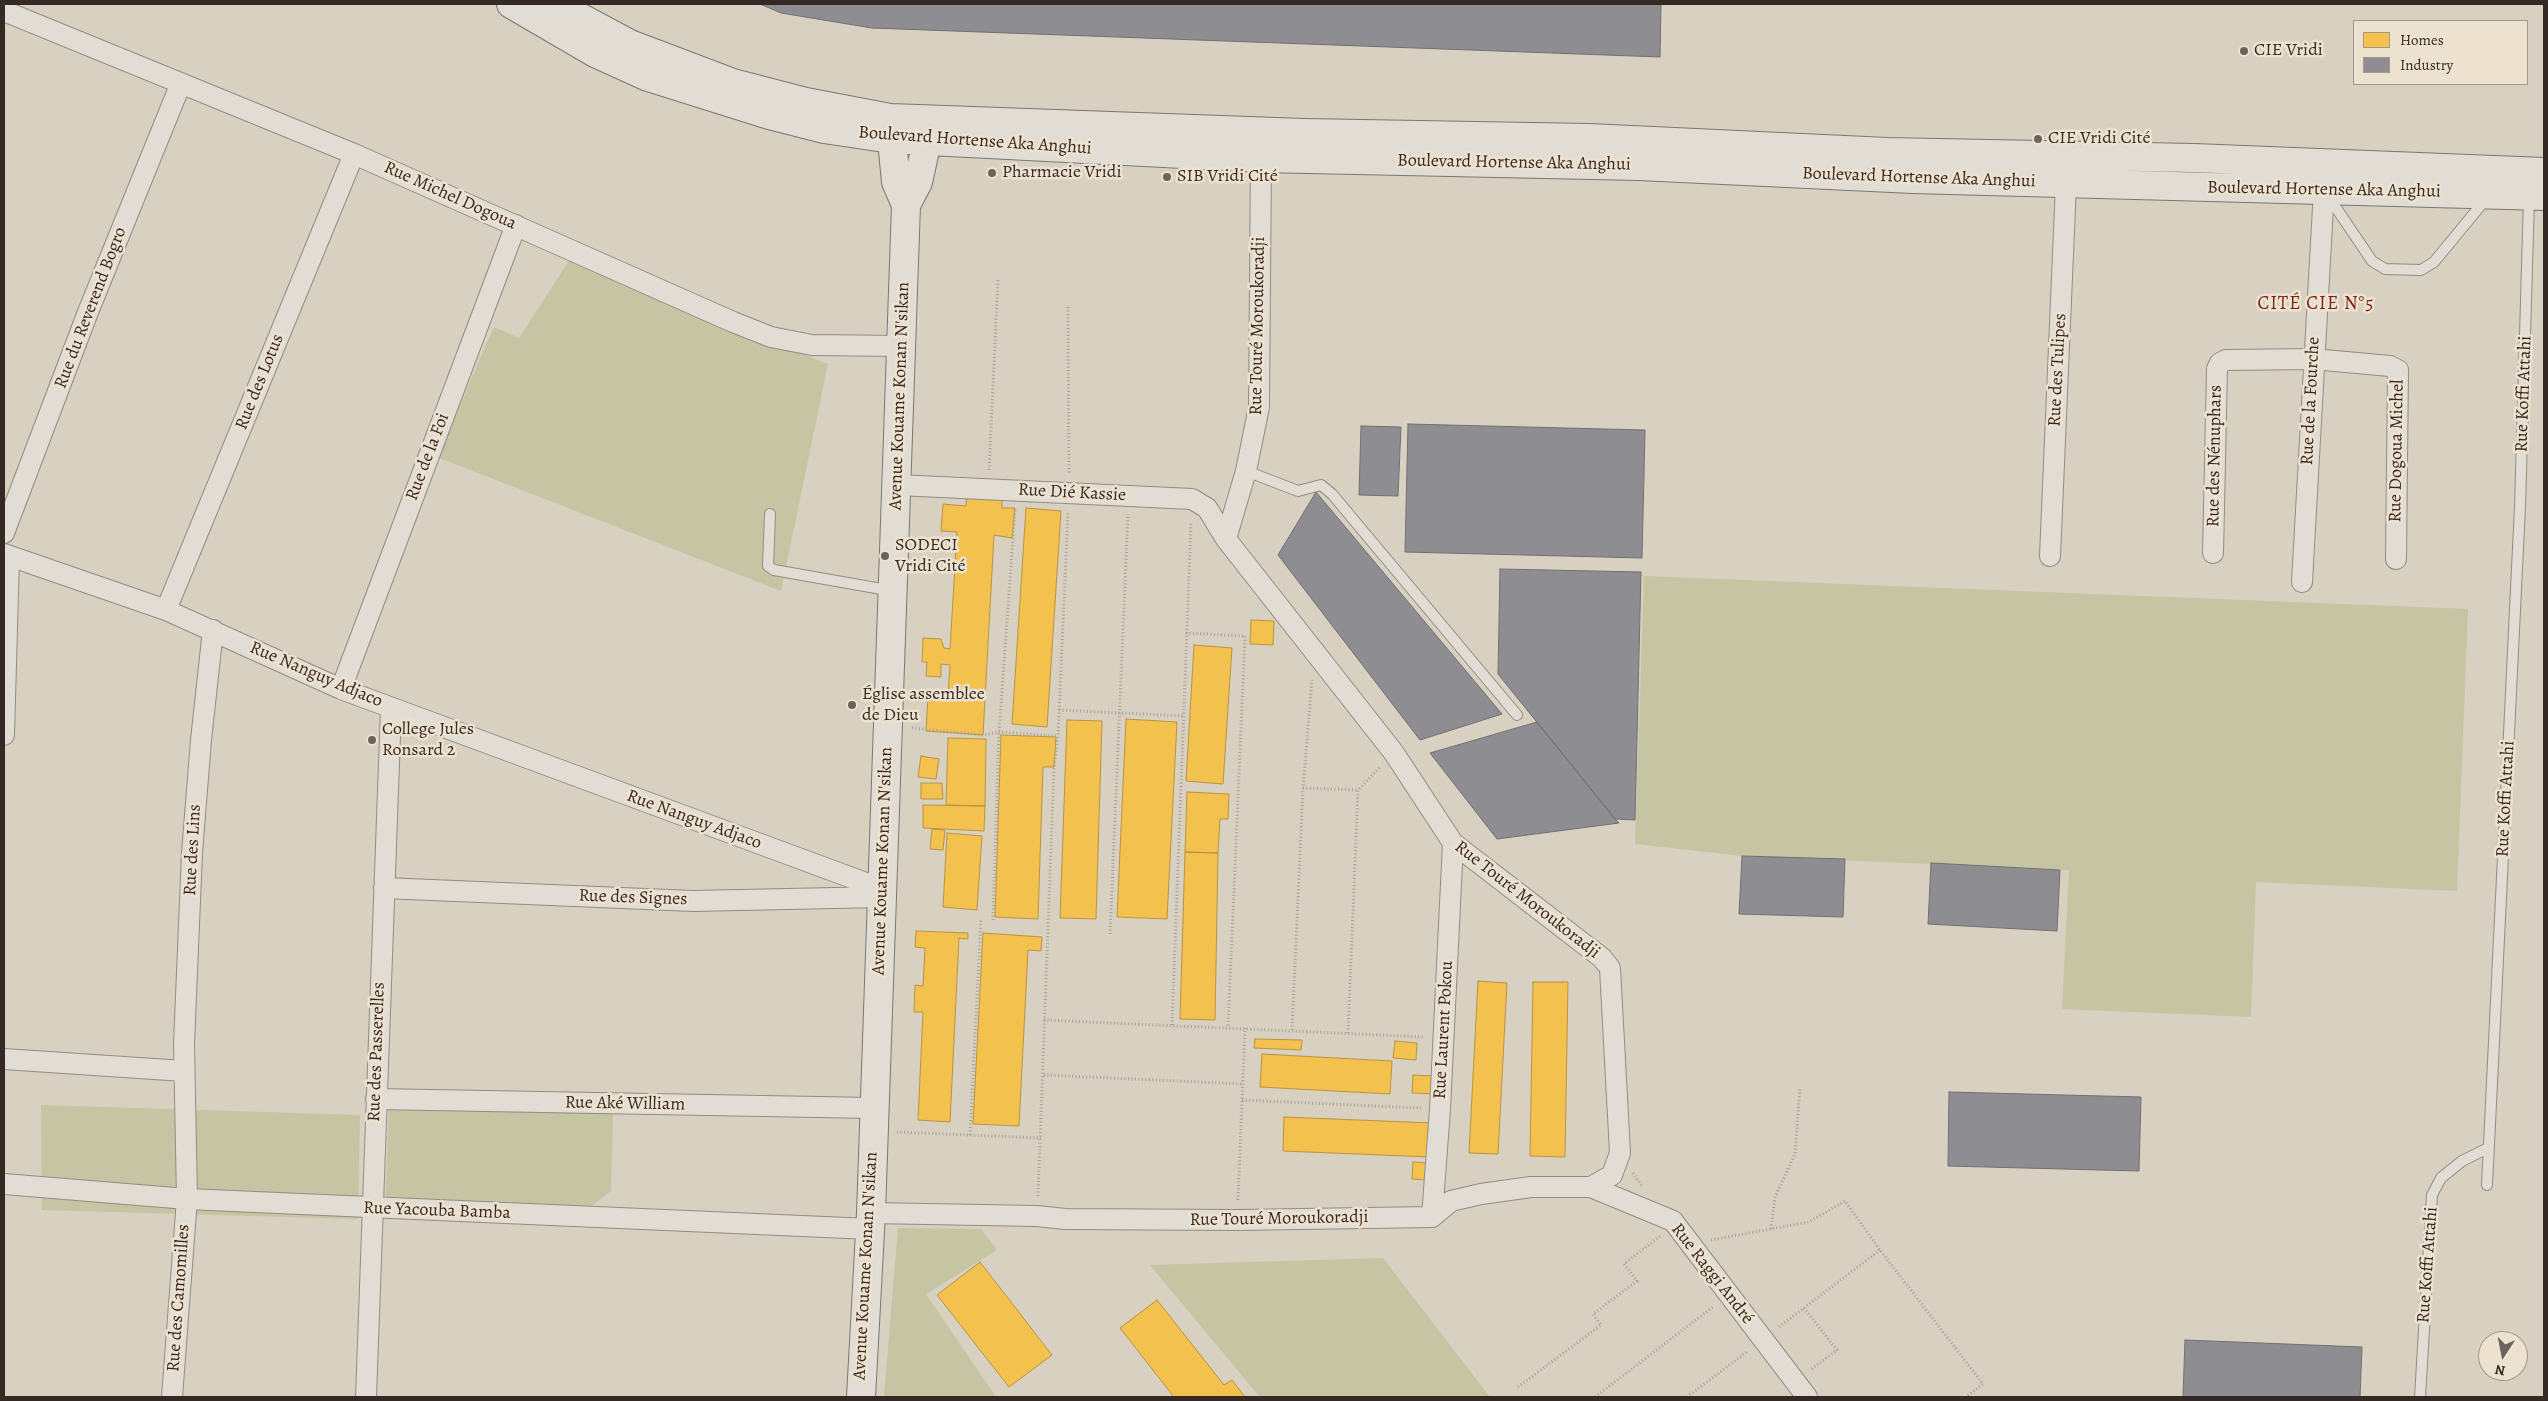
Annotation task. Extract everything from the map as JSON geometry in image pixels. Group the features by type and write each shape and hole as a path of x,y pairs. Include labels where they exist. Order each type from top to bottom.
{"main road":[{"name":"Boulevard Hortense Aka Anghui","path":"511,4 595,53 648,76 769,115 824,129 891,128 1261,158 1639,166 2066,184 2490,194 2534,184"},
{"name":"Boulevard Hortense Aka Anghui","path":"555,4 630,44 733,83 806,102 891,128"},
{"name":"Avenue Kouame Konan N'sikan","path":"861,1397 871,1221 873,1119 898,485 906,204 896,182 891,128"},
{"name":"Boulevard Hortense Aka Anghui","path":"930,131 1295,132 1589,138 1887,152 2194,158 2534,184"},
{"name":"Avenue Kouame Konan N'sikan","path":"906,204 918,182 930,131"}],"street":[{"name":"Rue Michel Dogoua","path":"4,11 354,154 733,322 771,337 812,345 902,346"},
{"name":"Rue du Reverend Bogro","path":"4,533 88,312 181,83"},
{"name":"Rue des Lotus","path":"166,610 354,154"},
{"name":"Rue Touré Moroukoradji","path":"1261,158 1259,407 1246,471 1226,539 1394,753 1453,843 1602,958 1610,968 1620,1153 1612,1175 1591,1187"},
{"name":"Rue des Tulipes","path":"2050,556 2066,184"},
{"name":"Rue de la Fourche","path":"2302,582 2324,189"},
{"name":"Rue de la Foi","path":"341,689 516,225"},
{"name":"Rue des Nénuphars","path":"2213,553 2217,369 2220,363 2226,360 2313,359"},
{"name":"Rue Dogoua Michel","path":"2313,359 2390,366 2398,370 2396,559"},
{"name":"Rue Dié Kassie","path":"898,485 1192,499"},
{"path":"1192,499 1207,508 1226,539"},
{"name":"Rue Nanguy Adjaco","path":"6,556 166,610 341,689 882,893"},
{"path":"4,735 6,556"},
{"name":"Rue des Lins","path":"186,1199 184,1071 192,853 201,740 213,630"},
{"name":"Rue des Passerelles","path":"366,1397 371,1208 391,708"},
{"name":"Rue Laurent Pokou","path":"1432,1217 1440,1109 1453,843"},
{"name":"Rue des Signes","path":"384,888 693,901 882,893"},
{"path":"4,1059 184,1071"},
{"name":"Rue Aké William","path":"376,1100 873,1119"},
{"name":"Rue Yacouba Bamba","path":"4,1184 186,1199 371,1208 871,1221"},
{"path":"1432,1217 1451,1201 1481,1194 1531,1186 1591,1187"},
{"name":"Rue Raggi André","path":"1591,1187 1673,1221 1807,1397"},
{"name":"Rue des Camomilles","path":"172,1397 186,1199"},
{"name":"Rue Touré Moroukoradji","path":"871,1221 1037,1216 1065,1219 1237,1220 1432,1217"}],"lane":[{"name":"Rue Koffi Attahi","path":"2420,1397 2432,1195 2441,1178 2462,1162 2488,1148 2534,184"},
{"path":"2324,189 2372,261 2385,269 2421,270 2434,262 2490,194"},
{"path":"1246,471 1298,491 1321,485 1332,494 1517,715"},
{"path":"770,514 768,566 774,570 894,592"},
{"path":"2487,1185 2488,1148"}],"path":[{"path":"988,489 998,279"},
{"path":"1037,1216 1044,1075 1044,1020 1054,767 1058,736 1069,493 1068,307"},
{"path":"993,920 999,732 1015,508 1010,490"},
{"path":"1110,934 1129,496"},
{"path":"1172,1025 1192,499"},
{"path":"1186,633 1245,636 1228,1028"},
{"path":"1292,1030 1302,788 1314,652"},
{"path":"1059,710 1183,716"},
{"path":"888,726 983,735 999,732 1058,736"},
{"path":"1348,1033 1358,790 1394,753"},
{"path":"1302,788 1358,790"},
{"path":"970,1135 981,919"},
{"path":"1044,1020 1444,1037"},
{"path":"1237,1220 1245,1028"},
{"path":"1044,1075 1243,1084"},
{"path":"1771,1229 1775,1197 1795,1154 1800,1088"},
{"path":"1242,1100 1440,1109"},
{"path":"873,1119 970,1135 1041,1138"},
{"path":"1703,1242 1809,1222 1845,1201 1880,1250 1984,1384 1966,1397"},
{"path":"1518,1387 1601,1324 1593,1314 1637,1280 1624,1264 1663,1235"},
{"path":"1774,1331 1880,1250"},
{"path":"1595,1397 1718,1304"},
{"path":"1804,1308 1837,1350 1806,1374"},
{"path":"1687,1397 1752,1348"}],"green space":[{"path":"569,261 828,364 781,591 437,457 494,327 519,338"},
{"path":"1644,576 2468,609 2457,891 2256,882 2251,1017 2062,1009 2069,870 1742,856 1635,844"},
{"path":"389,1103 613,1114 611,1191 574,1219 385,1215"},
{"path":"41,1105 360,1115 358,1219 42,1210"},
{"path":"898,1228 981,1229 997,1250 926,1294 996,1397 884,1397"},
{"path":"1383,1258 1490,1397 1260,1397 1150,1265"}],"building: Homes":[{"path":"967,494 1002,496 1002,508 1015,508 1012,538 994,535 983,735 926,731 928,696 948,697 950,665 941,664 941,677 926,676 927,662 922,662 923,638 941,639 944,648 950,649 957,532 941,531 943,504 966,506"},
{"path":"1026,508 1061,511 1047,727 1012,724"},
{"path":"1251,620 1274,621 1273,645 1250,644"},
{"path":"1194,645 1232,648 1223,784 1186,781"},
{"path":"1126,719 1177,722 1167,919 1117,917"},
{"path":"1067,720 1102,721 1096,919 1060,918"},
{"path":"1001,735 1056,737 1054,767 1043,767 1038,919 995,917"},
{"path":"948,738 986,739 985,806 946,805"},
{"path":"921,756 939,759 936,779 918,777"},
{"path":"921,783 942,783 943,799 921,799"},
{"path":"1187,792 1229,794 1228,819 1220,819 1218,853 1185,852"},
{"path":"923,805 985,806 984,831 923,828"},
{"path":"932,829 945,830 943,850 930,849"},
{"path":"947,833 982,836 977,910 943,907"},
{"path":"1185,852 1218,853 1215,1020 1180,1019"},
{"path":"916,931 968,933 968,939 959,938 950,1122 918,1120 923,1012 914,1012 915,985 923,986 925,948 915,947"},
{"path":"983,933 1042,937 1041,951 1028,950 1019,1126 973,1124"},
{"path":"1478,981 1507,983 1498,1154 1469,1153"},
{"path":"1533,982 1568,982 1565,1157 1530,1156"},
{"path":"1255,1039 1302,1040 1301,1050 1254,1048"},
{"path":"1395,1041 1417,1043 1416,1060 1393,1058"},
{"path":"1262,1054 1392,1061 1390,1094 1260,1087"},
{"path":"1413,1075 1434,1076 1433,1094 1412,1093"},
{"path":"1284,1117 1432,1123 1430,1157 1283,1151"},
{"path":"1413,1162 1428,1163 1427,1180 1412,1179"},
{"path":"980,1262 1052,1355 1009,1387 937,1295"},
{"path":"1157,1300 1224,1385 1232,1380 1245,1397 1174,1397 1120,1328"}],"building: Industry":[{"path":"760,4 1661,4 1660,57 872,28 781,13"},
{"path":"1408,424 1645,430 1642,558 1405,552"},
{"path":"1361,426 1401,427 1398,496 1359,495"},
{"path":"1316,492 1502,714 1420,740 1278,555"},
{"path":"1500,569 1641,572 1635,820 1615,819 1498,674"},
{"path":"1537,722 1619,823 1497,839 1430,753"},
{"path":"1742,856 1845,859 1843,917 1739,914"},
{"path":"1931,863 2060,870 2057,931 1928,924"},
{"path":"1949,1092 2141,1097 2139,1171 1948,1166"},
{"path":"2185,1340 2362,1347 2360,1397 2183,1397"}],"place":[{"name":"CIE Vridi","path":"2244,51"},
{"name":"CIE Vridi Cité","path":"2038,139"},
{"name":"Pharmacie Vridi","path":"992,173"},
{"name":"SIB Vridi Cité","path":"1167,177"},
{"name":"SODECI Vridi Cité","path":"885,556"},
{"name":"Église assemblee de Dieu","path":"852,705"},
{"name":"College Jules Ronsard 2","path":"372,740"}],"district":[{"name":"CITÉ CIE N°5","path":"2316,304"}]}
